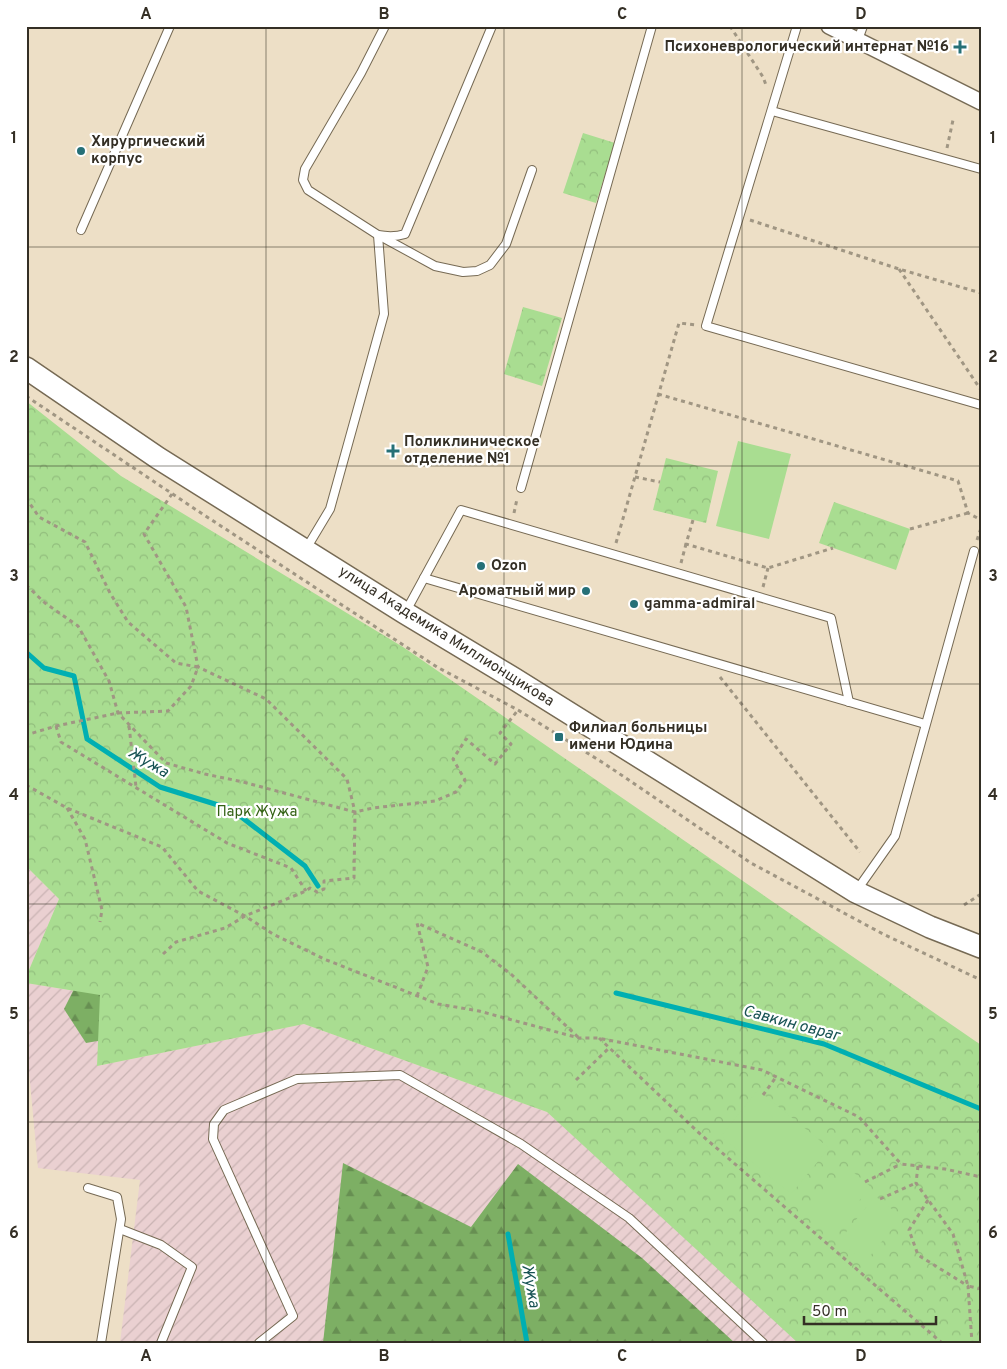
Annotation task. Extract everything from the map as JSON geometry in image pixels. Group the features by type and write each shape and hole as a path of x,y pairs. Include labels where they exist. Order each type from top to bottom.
{"street":[{"path":"829,26 861,33 981,102"},
{"name":"улица Академика Миллионщикова","path":"26,368 158,458 856,892 930,927 981,947"}],"lane":[{"path":"81,230 170,26"},
{"path":"385,26 361,73 305,169 303,180 308,190 378,235 435,266 463,272 477,271 490,265 506,244 532,170"},
{"path":"378,235 391,237 405,234 492,26"},
{"path":"521,488 652,26"},
{"path":"798,26 706,326 981,405"},
{"path":"773,110 981,169"},
{"path":"306,550 330,509 384,314 378,235"},
{"path":"405,613 461,510 831,618 849,702"},
{"path":"856,892 895,836 974,551"},
{"path":"424,578 925,724"},
{"path":"259,1343 293,1316 213,1139 214,1124 224,1110 297,1079 400,1075 521,1144 629,1218 763,1343"},
{"path":"88,1188 117,1197 121,1220 101,1343"},
{"path":"120,1229 162,1246 192,1267 161,1343"}],"path":[{"path":"730,26 763,77 773,110"},
{"path":"945,160 953,120"},
{"path":"740,216 899,269 981,293"},
{"path":"899,269 981,390"},
{"path":"618,535 679,323 706,326"},
{"path":"658,394 958,481 968,513"},
{"path":"26,396 437,667 518,710 605,764 752,863 883,934 981,980"},
{"path":"635,476 660,482"},
{"path":"26,735 56,726 118,713 168,711 191,686 198,667 186,607 144,534 172,494"},
{"path":"26,498 39,517 85,542 110,593 128,622 176,663 198,667 266,699 347,779 356,812 354,878 324,881 324,889 317,892 310,888 245,916 225,928 176,942 164,954"},
{"path":"910,529 968,513 981,520"},
{"path":"678,574 692,520"},
{"path":"686,544 768,568 833,548"},
{"path":"760,597 768,568"},
{"path":"26,585 45,603 78,626 109,681 118,713 129,725 166,763 205,774 243,782 356,812 373,808 435,801 456,792 465,780 453,759 466,740 495,764 511,744 500,733 518,710"},
{"path":"707,661 860,852"},
{"path":"129,725 136,787"},
{"path":"56,726 61,742 227,843 291,868 306,891"},
{"path":"26,786 67,808 162,847 198,891 245,916 273,934 324,959 438,1004 480,1012 579,1038 598,1038 762,1070 859,1117 901,1164"},
{"path":"67,808 85,840 102,910 100,922"},
{"path":"964,905 981,894"},
{"path":"417,996 428,967 417,923 482,952 512,975 579,1038"},
{"path":"598,1038 698,1132 942,1343"},
{"path":"576,1080 609,1048"},
{"path":"764,1095 776,1077"},
{"path":"865,1182 901,1164 945,1169 981,1177"},
{"path":"918,1166 916,1183 953,1234 968,1286 972,1343"},
{"path":"880,1199 916,1183"},
{"path":"928,1200 909,1230 918,1255 968,1286 981,1289"}],"shaded area":[{"path":"26,866 59,899 26,977"},
{"path":"26,983 100,995 97,1066 304,1024 547,1112 803,1343 120,1343 140,1180 38,1168 26,1039"}],"green space":[{"path":"583,133 615,143 596,203 563,193"},
{"path":"523,307 562,318 542,386 504,374"},
{"name":"Парк Жужа","path":"26,401 121,476 403,647 981,1045 981,1343 798,1343 547,1112 304,1024 97,1066 100,995 26,983 26,977 59,899 26,866"},
{"path":"738,441 791,454 769,539 716,526"},
{"path":"666,458 718,471 706,523 653,510"},
{"path":"834,502 910,529 896,570 819,543"},
{"path":"108,969 132,1035 86,1043 64,1009 79,979"},
{"path":"758,1090 829,1148 791,1194 721,1136"},
{"path":"343,1163 471,1227 518,1164 642,1258 735,1343 323,1343"},
{"path":"847,1167 871,1187 831,1233 808,1213"},
{"path":"875,1196 902,1217 865,1262 839,1241"}],"waterway":[{"name":"Жужа","path":"26,652 44,668 74,676 87,739 160,787 231,809 305,866 318,886"},
{"name":"Савкин овраг","path":"616,993 824,1044 981,1109"},
{"name":"Жужа","path":"508,1234 527,1343"}],"place":[{"name":"Психоневрологический интернат №16","path":"960,47"},
{"name":"Хирургический корпус","path":"81,151"},
{"name":"Поликлиническое отделение №1","path":"393,451"},
{"name":"Ozon","path":"481,566"},
{"name":"Ароматный мир","path":"586,591"},
{"name":"gamma-admiral","path":"634,604"},
{"name":"Филиал больницы имени Юдина","path":"559,737"}]}
